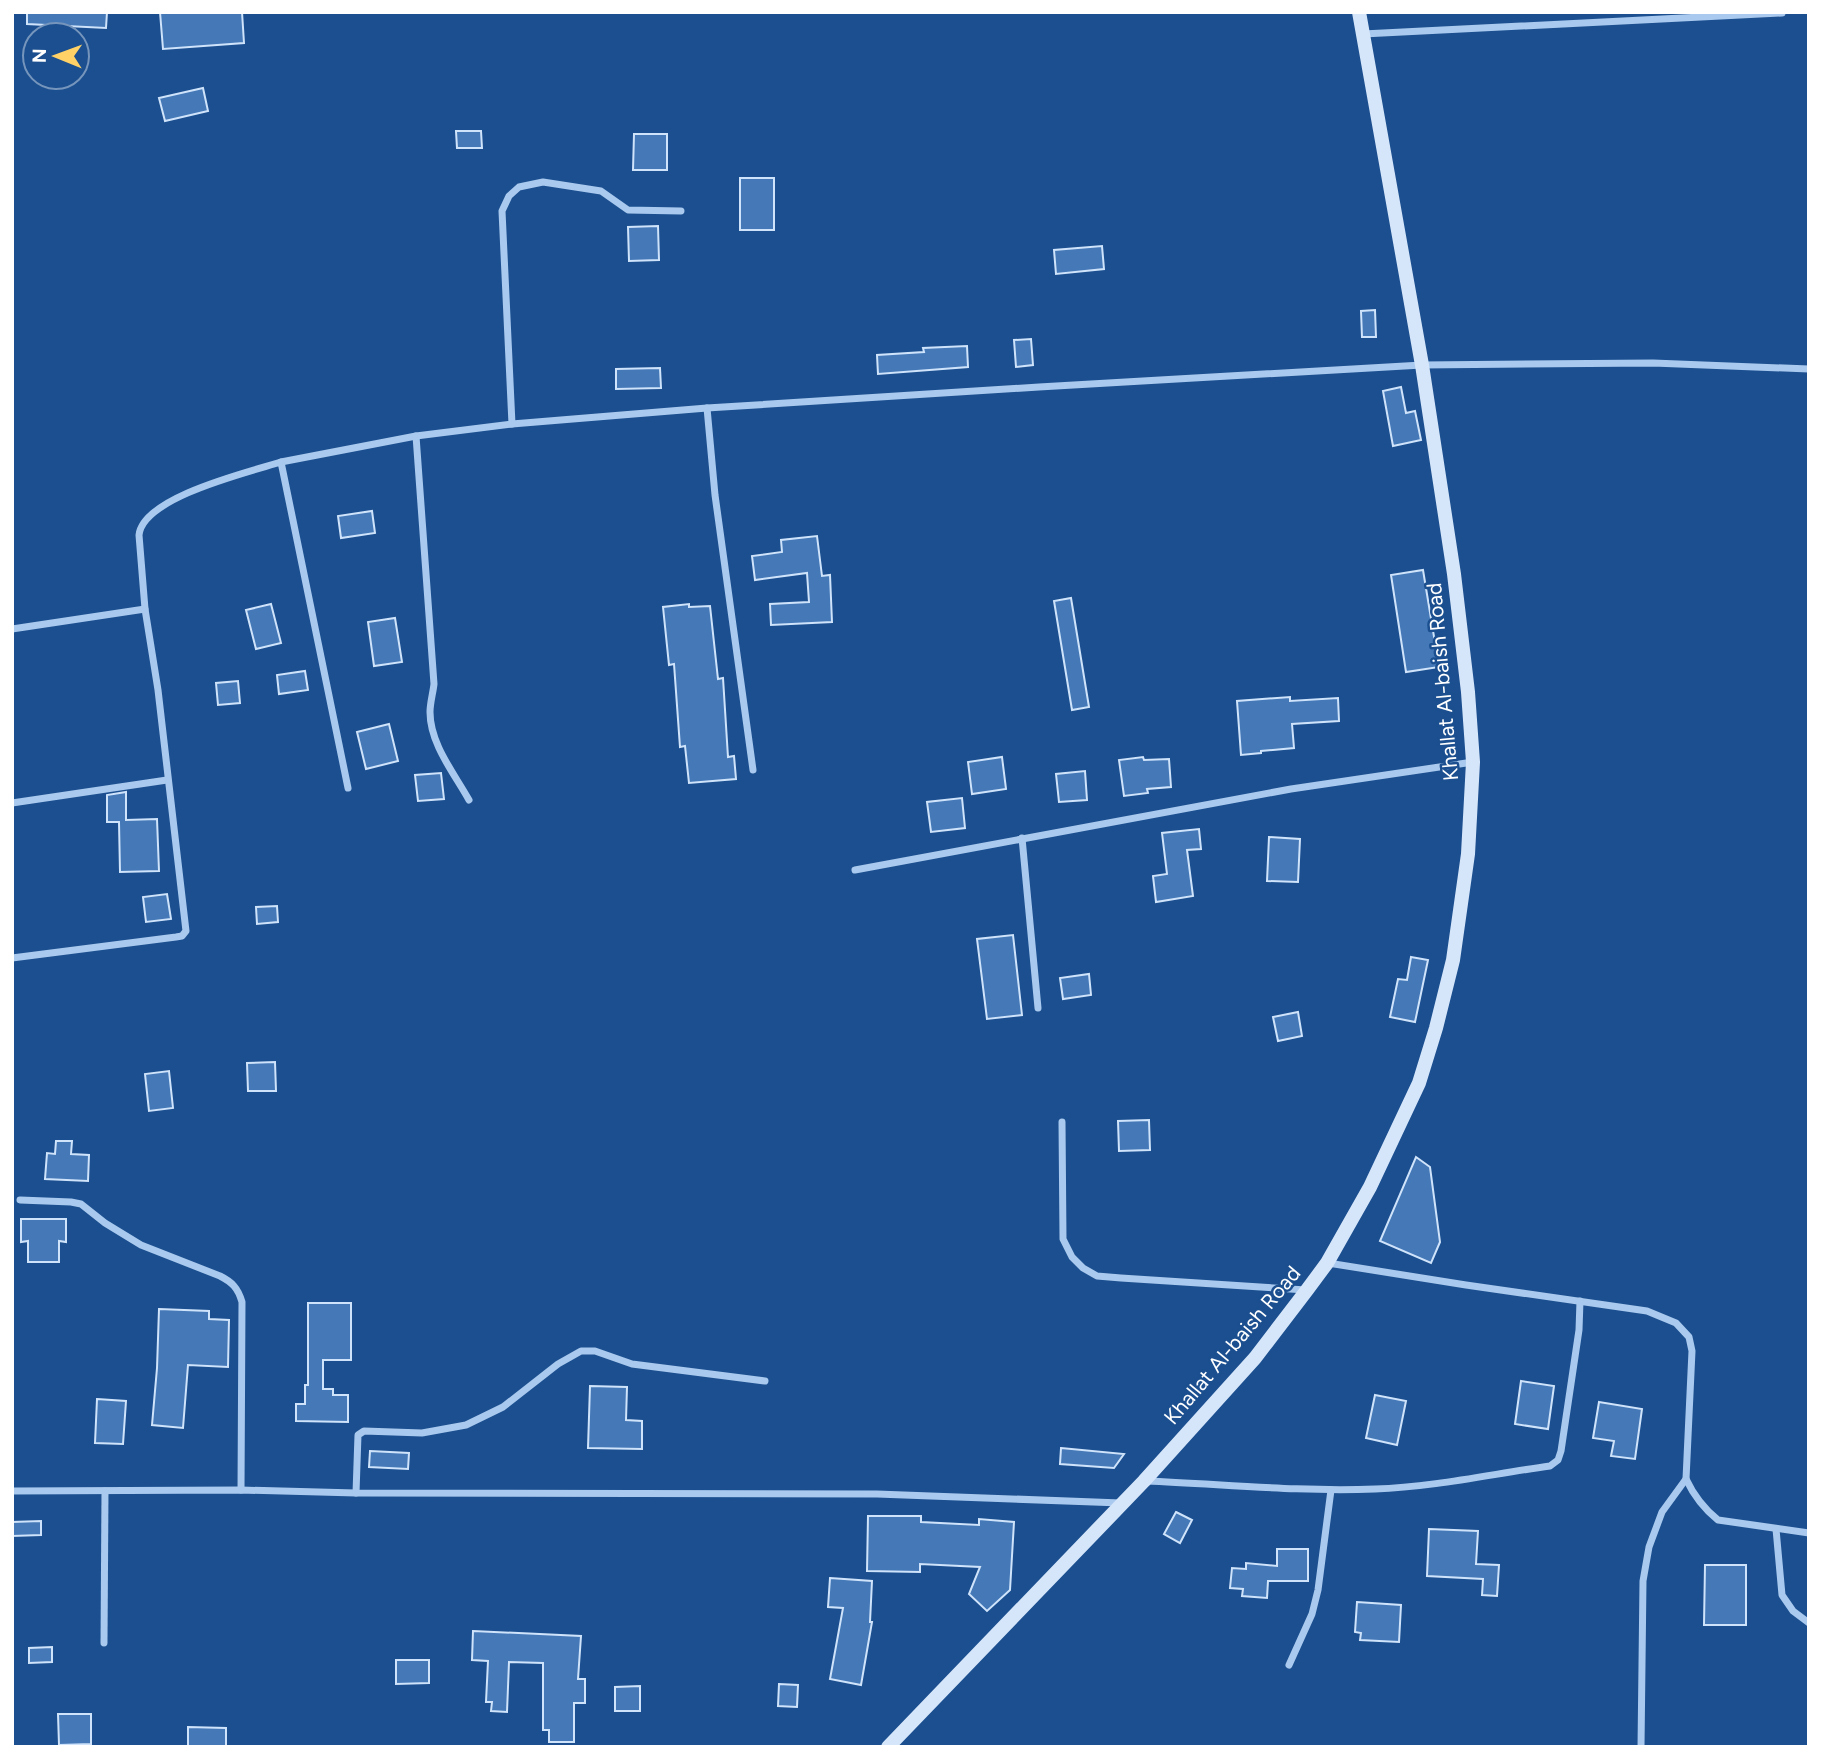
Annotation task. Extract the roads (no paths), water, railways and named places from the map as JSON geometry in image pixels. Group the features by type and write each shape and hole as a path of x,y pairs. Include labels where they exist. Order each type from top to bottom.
{"street":[{"name":"Khallat Al-baish Road","path":"888,1747 1144,1481 1255,1358 1307,1290 1327,1263 1370,1187 1419,1083 1436,1028 1453,960 1468,854 1473,762 1468,692 1454,574 1422,365 1359,12"},
{"path":"1363,34 1782,13"},
{"path":"512,424 502,211 509,196 519,187 543,182 601,191 628,209 681,211"},
{"path":"12,958 184,934 186,923 158,690 145,609 139,535 142,523 150,514 191,490 281,462 416,436 512,424 707,408 1422,365 1653,363 1809,369"},
{"path":"707,408 715,495 753,770"},
{"path":"416,436 434,684 430,710 431,726 469,800"},
{"path":"281,462 348,788"},
{"path":"12,629 145,609"},
{"path":"855,870 1291,789 1473,762"},
{"path":"12,803 167,780"},
{"path":"1022,838 1038,1007"},
{"path":"1062,1122 1063,1239 1083,1268 1097,1276 1121,1279 1307,1290"},
{"path":"20,1200 81,1204 104,1223 141,1245 220,1276 238,1290 242,1302 241,1490"},
{"path":"1327,1263 1466,1286 1647,1311 1676,1323 1689,1337 1692,1351 1686,1479 1694,1495 1706,1511 1718,1520 1809,1533"},
{"path":"1144,1481 1332,1490 1379,1489 1550,1466 1558,1460 1579,1330 1580,1301"},
{"path":"356,1493 358,1435 364,1431 422,1433 466,1425 503,1407 558,1364 582,1351 595,1351 632,1364 765,1381"},
{"path":"1641,1747 1643,1581 1649,1547 1662,1512 1686,1479"},
{"path":"1289,1665 1312,1614 1318,1590 1332,1490"},
{"path":"12,1491 877,1493 1122,1503"},
{"path":"104,1643 105,1491"},
{"path":"1776,1529 1782,1595 1793,1611 1809,1623"}]}
